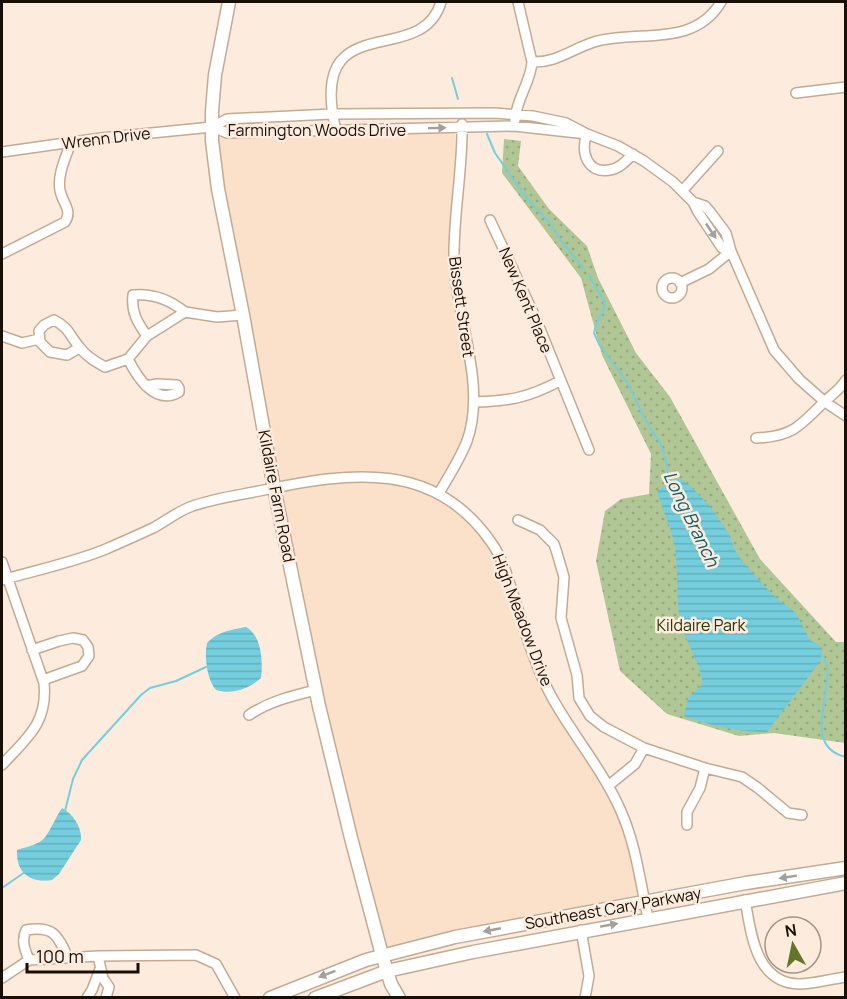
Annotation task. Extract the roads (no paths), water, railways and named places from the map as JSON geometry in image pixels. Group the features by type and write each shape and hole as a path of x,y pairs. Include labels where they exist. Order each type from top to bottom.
{"main road":[{"name":"Kildaire Farm Road","path":"229,2 215,75 212,127 218,189 273,488 316,690 351,838 382,954 391,984 399,998"},
{"name":"Southeast Cary Parkway","path":"270,998 382,954 455,937 846,868"},
{"name":"Southeast Cary Parkway","path":"315,998 387,971 473,952 581,930 846,883"},
{"name":"Kildaire Farm Road","path":"389,998 391,984"}],"street":[{"path":"336,130 332,114 331,88 333,75 339,62 356,48 417,32 432,20 441,2"},
{"path":"514,126 515,114 532,69 518,2"},
{"path":"532,62 561,57 599,41 682,31 707,19 721,2"},
{"path":"796,93 846,87"},
{"name":"Farmington Woods Drive","path":"212,127 227,119 332,114 515,114 566,123 600,138 633,154 682,190 693,202 705,206 726,233 774,350 799,379 825,402 846,416"},
{"name":"Bissett Street","path":"439,493 467,439 474,402 454,264 462,114"},
{"name":"Farmington Woods Drive","path":"212,127 227,133 514,126 587,134"},
{"name":"Wrenn Drive","path":"2,152 212,127"},
{"path":"587,134 584,142 585,157 598,169 608,171 617,168 633,154"},
{"path":"2,254 66,222 69,211 60,191 60,175 71,142"},
{"path":"682,190 718,151"},
{"name":"New Kent Place","path":"490,220 536,319 589,450"},
{"path":"680,283 709,268 732,251"},
{"path":"147,336 134,317 133,295 157,297 172,302 185,312 216,317 243,315"},
{"path":"79,348 67,355 50,352 40,342 39,332 44,325 54,320 64,324 79,348 105,367 128,359 147,336 185,312"},
{"path":"2,336 22,343 39,339"},
{"path":"128,359 137,378 146,386"},
{"path":"756,438 775,437 807,422 825,402 839,391 846,380"},
{"path":"474,402 520,399 560,381"},
{"name":"High Meadow Drive","path":"4,580 103,550 154,527 188,508 273,488 325,478 370,476 406,480 439,493 474,522 497,552 542,679 608,786 632,837 648,918"},
{"path":"518,520 540,530 554,544 561,562 564,577 561,618 576,675 579,698 585,711 604,727 644,748 705,768 742,777 788,813 802,815"},
{"path":"2,562 4,580 43,680 45,703 37,727 2,765"},
{"path":"32,650 73,638 83,640 88,647 90,656 82,666 43,680"},
{"path":"249,715 263,706 288,696 316,690"},
{"path":"608,786 635,764 644,748"},
{"path":"687,825 687,812 700,788 705,768"},
{"path":"746,900 756,953 772,973 782,980 799,984 846,977"},
{"path":"29,960 23,936 26,930 34,929 44,929 57,936 68,958"},
{"path":"581,930 589,976 585,998"},
{"path":"2,978 29,960 98,956 196,955 216,964 235,998"},
{"path":"98,956 100,969 109,987 106,998"},
{"path":"87,998 100,969"}],"water":[{"path":"676,479 685,481 710,506 729,534 742,561 772,594 796,613 810,640 822,647 821,660 767,732 725,728 684,716 688,698 703,684 681,623 675,548 657,490"},
{"path":"246,627 258,643 262,665 261,678 240,690 228,692 216,690 207,668 207,643 220,633"},
{"path":"62,808 76,821 81,840 59,874 52,880 31,878 22,871 19,865 17,850 44,839"}],"waterway":[{"name":"Long Branch","path":"452,78 458,99"},
{"name":"Long Branch","path":"487,134 495,153 525,196 549,222 584,269"},
{"name":"Long Branch","path":"589,275 604,301 604,309 594,333 600,346 627,382 646,421 661,444 669,481"},
{"path":"819,653 826,662 828,676 822,724 823,738 831,750 846,757"},
{"path":"65,811 73,779 82,760 141,695 150,688 176,681 206,667"},
{"path":"2,888 25,872"}],"park label":[{"name":"Kildaire Park","path":"701,625"}]}
